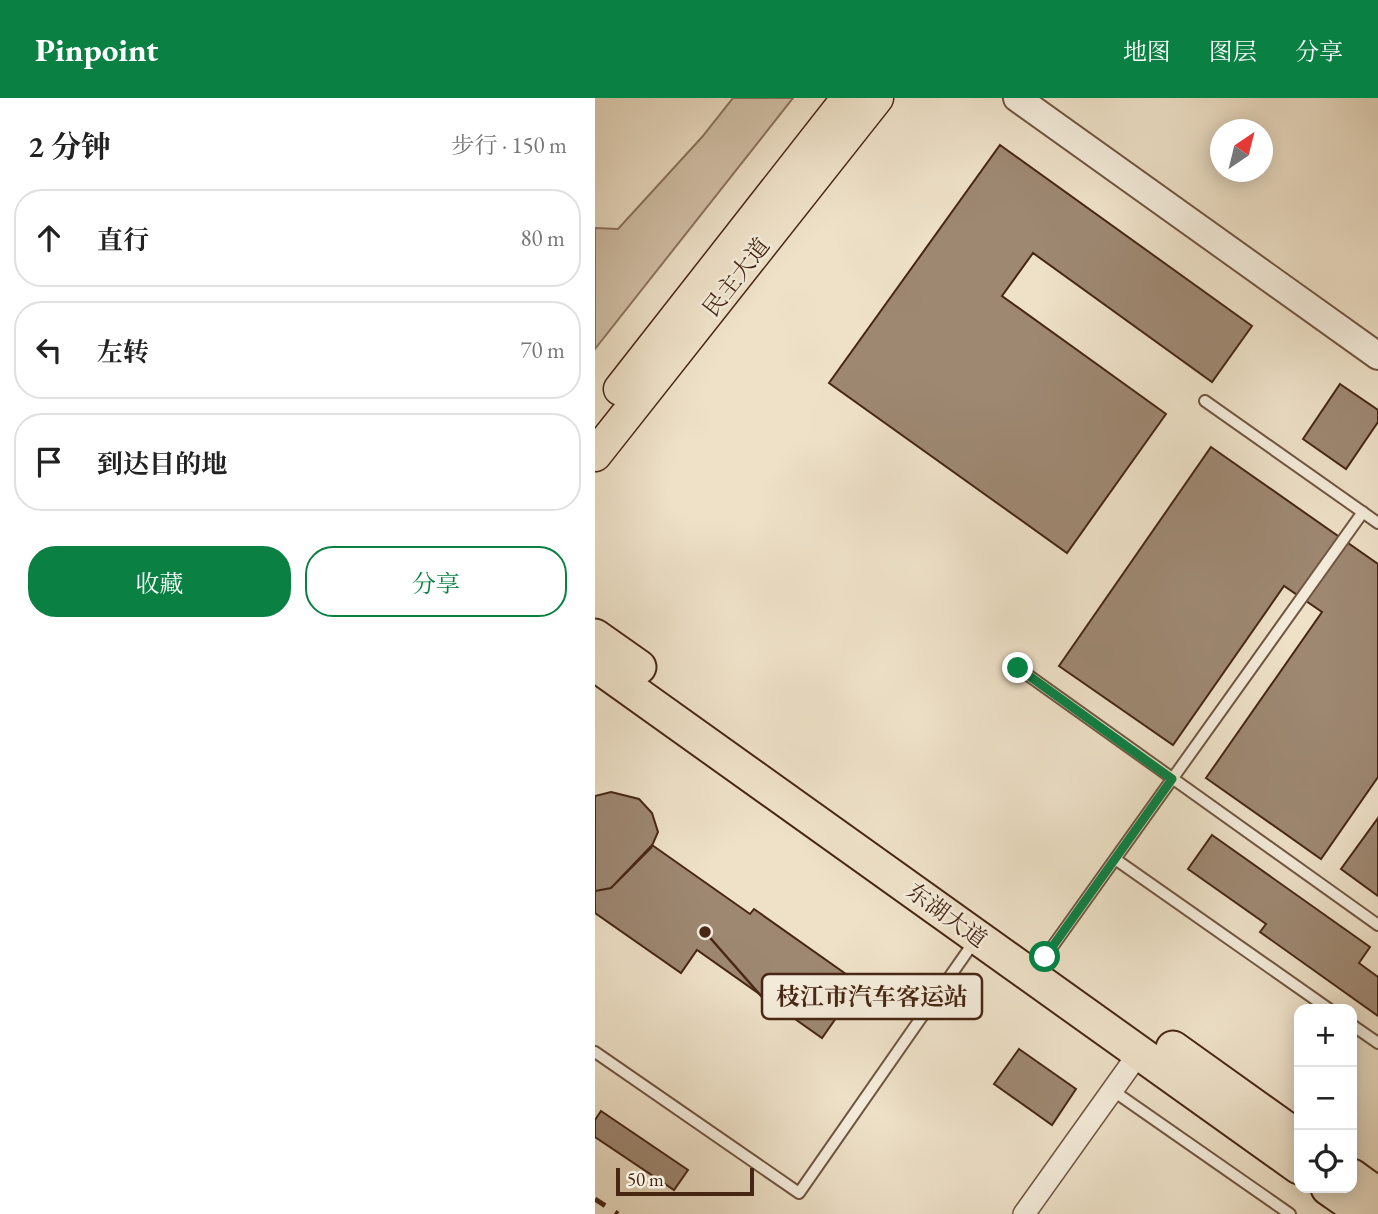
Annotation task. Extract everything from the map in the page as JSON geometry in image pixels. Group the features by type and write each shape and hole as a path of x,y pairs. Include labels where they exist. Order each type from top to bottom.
{"highway":[{"name":"东湖大道","path":"595,636 1294,1135"},
{"name":"东湖大道","path":"595,664 1294,1163"},
{"path":"1357,1180 1378,1195"},
{"path":"1335,1193 1365,1214"}],"main road":[{"name":"民主大道","path":"595,420 848,98"},
{"name":"民主大道","path":"595,456 877,98"}],"street":[{"path":"1017,98 1378,356"},
{"path":"1024,1214 1139,1053"}],"lane":[{"path":"1205,401 1378,523"},
{"path":"1045,957 1363,512"},
{"path":"1018,668 1378,925"},
{"path":"1115,859 1322,1004"},
{"path":"595,1052 799,1192 977,937"},
{"path":"1357,1029 1378,1044"},
{"path":"1112,1090 1290,1214"}],"shaded area":[{"path":"733,98 793,98 595,349 595,228 618,229 702,137"}],"building":[{"path":"1000,145 1252,326 1212,382 1033,253 1002,296 1166,414 1067,553 829,383"},
{"path":"1340,384 1378,410 1378,422 1346,469 1303,439"},
{"path":"1211,447 1378,564 1378,777 1321,859 1206,778 1322,612 1284,586 1173,745 1059,666"},
{"path":"611,792 639,799 652,813 658,832 651,848 611,888 595,891 595,796"},
{"path":"1378,818 1378,896 1341,869"},
{"path":"1212,835 1370,947 1359,963 1378,977 1378,1016 1260,932 1266,924 1188,869"},
{"path":"652,845 750,914 754,909 860,984 822,1038 697,950 681,973 595,913 595,891 611,888"},
{"path":"1019,1049 1076,1089 1052,1125 994,1084"},
{"path":"601,1111 688,1170 674,1190 595,1137 595,1120"}],"railway":[{"path":"595,1199 618,1214"}],"place":[{"name":"枝江市汽车客运站","path":"705,932"}],"route":[{"path":"1018,668 1172,779 1045,957"}]}
